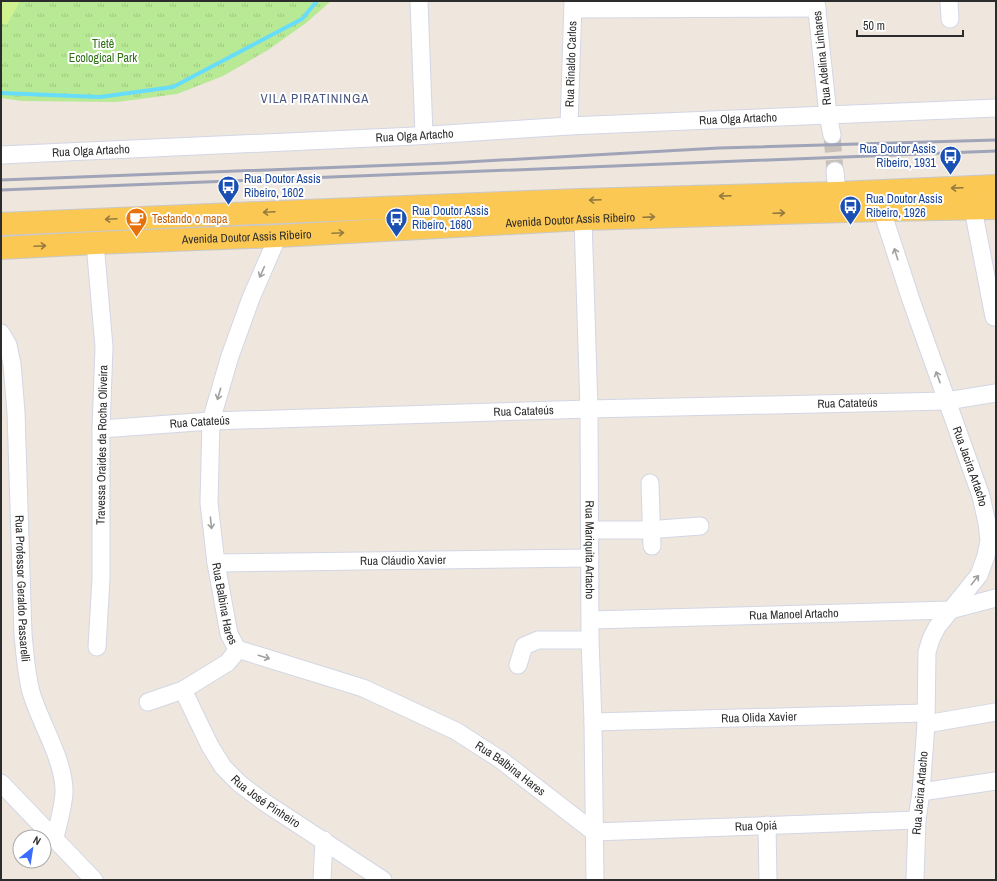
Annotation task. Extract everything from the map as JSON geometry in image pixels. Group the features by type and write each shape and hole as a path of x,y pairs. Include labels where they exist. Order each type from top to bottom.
{"main road":[{"name":"Avenida Doutor Assis Ribeiro","path":"1,248 278,236 583,219 879,200 996,186"},
{"name":"Avenida Doutor Assis Ribeiro","path":"1,224 580,200 837,193 879,200 973,209 996,208"},
{"path":"278,236 295,218 305,211"}],"street":[{"path":"419,1 424,135"},
{"path":"949,1 950,20"},
{"path":"573,5 816,4"},
{"name":"Rua Adelina Linhares","path":"816,4 828,115"},
{"name":"Rua Rinaldo Carlos","path":"569,126 573,5"},
{"name":"Rua Olga Artacho","path":"1,154 424,135 569,126 996,108"},
{"path":"828,115 832,135"},
{"path":"835,171 837,193"},
{"name":"Rua Jacira Artacho","path":"879,200 911,300 981,496 987,522 989,540 986,556 979,575 937,627 927,652 926,718 921,792 917,820 915,880"},
{"path":"973,209 994,316"},
{"name":"Rua Mariquita Artacho","path":"583,219 589,409 590,640 593,722 595,880"},
{"name":"Rua Balbina Hares","path":"278,236 251,298 230,356 211,421 209,503 216,564 229,634 237,649 363,688 456,731 501,760 594,832"},
{"name":"Travessa Oraides da Rocha Oliveira","path":"94,243 104,347 101,429 101,579 97,647"},
{"name":"Rua Professor Geraldo Passarelli","path":"1,333 8,345 12,364 16,412 23,634 26,671 31,693 61,772 64,792 55,838"},
{"name":"Rua Catateús","path":"101,429 211,421 589,409 947,401 996,393"},
{"path":"650,483 652,546"},
{"path":"590,530 652,529 700,526"},
{"name":"Rua Cláudio Xavier","path":"216,564 590,558"},
{"name":"Rua Manoel Artacho","path":"591,620 950,610 996,598"},
{"path":"518,665 524,646 530,642 538,640 590,640"},
{"path":"148,702 183,690 227,662 237,649"},
{"name":"Rua José Pinheiro","path":"183,690 210,746 223,767 240,784 264,802 383,880"},
{"name":"Rua Olida Xavier","path":"593,722 926,718 996,712"},
{"path":"921,792 996,781"},
{"path":"1,783 94,880"},
{"name":"Rua Opiá","path":"594,832 917,820"},
{"path":"767,826 768,880"},
{"path":"322,880 324,840"}],"green space":[{"name":"Tietê Ecological Park","path":"1,1 331,1 306,23 268,50 223,76 177,94 117,102 22,101 1,98"},
{"path":"1,1 20,1 7,25 1,23"}],"waterway":[{"path":"1,93 100,97 173,87 302,19 317,1"}],"tunnel":[{"path":"832,135 835,171"}],"railway":[{"path":"1,180 448,163 719,148 996,140"},
{"path":"1,190 996,151"}],"place":[{"name":"Rua Doutor Assis Ribeiro, 1931","path":"951,176"},
{"name":"Rua Doutor Assis Ribeiro, 1602","path":"228,206"},
{"name":"Rua Doutor Assis Ribeiro, 1926","path":"851,226"},
{"name":"Testando o mapa","path":"137,238"},
{"name":"Rua Doutor Assis Ribeiro, 1680","path":"396,238"}],"district":[{"name":"VILA PIRATININGA","path":"315,98"}]}
